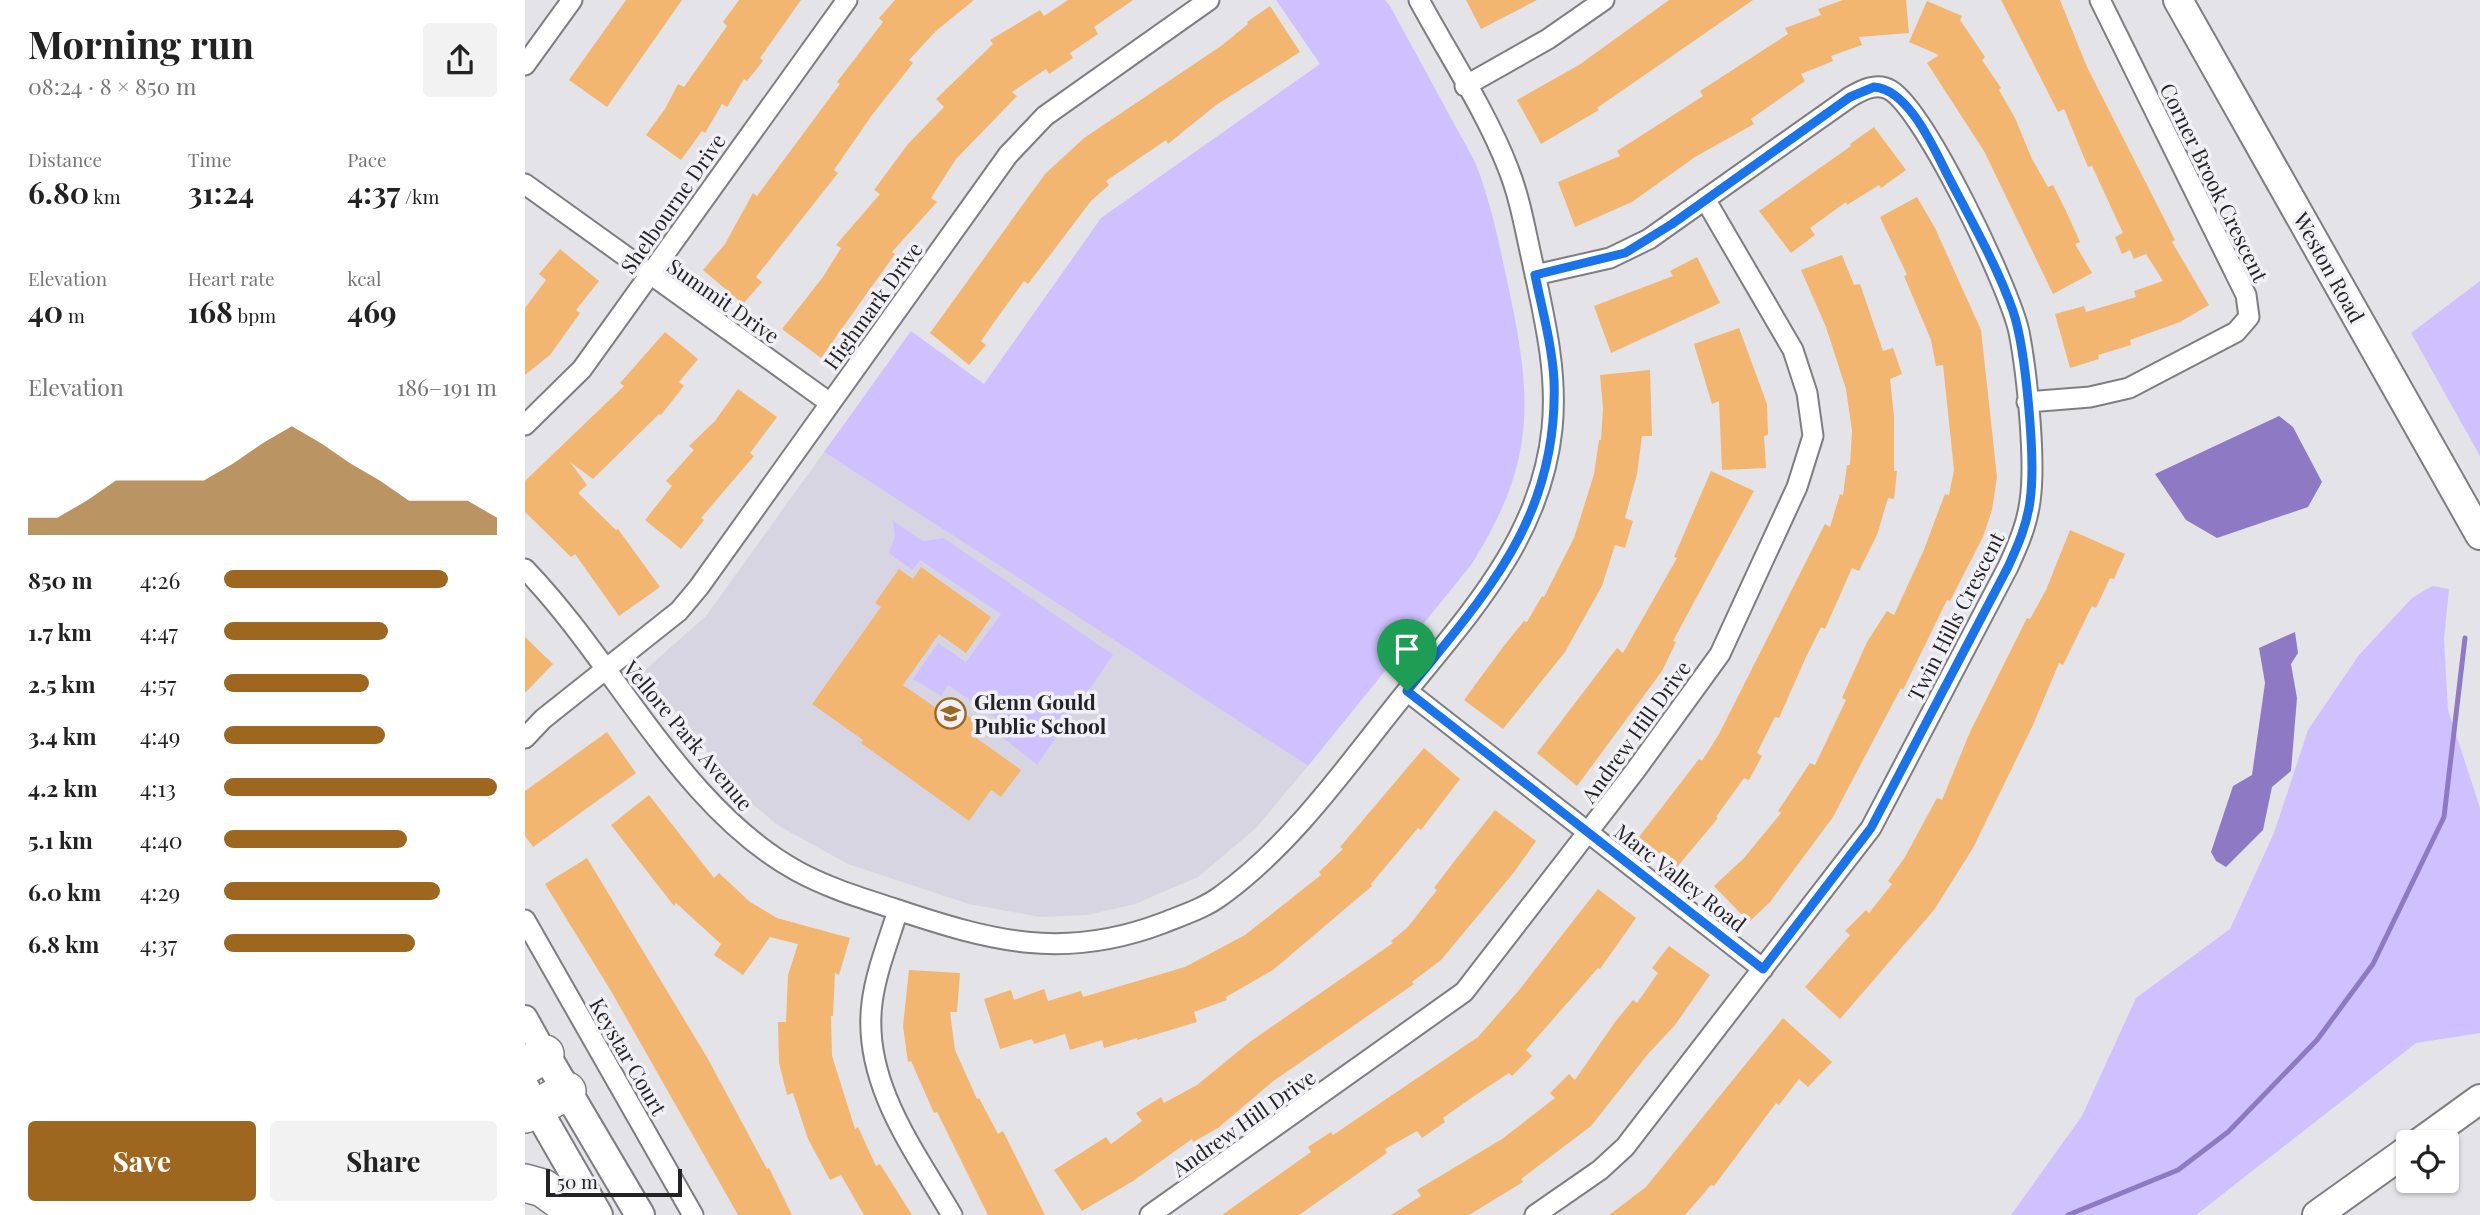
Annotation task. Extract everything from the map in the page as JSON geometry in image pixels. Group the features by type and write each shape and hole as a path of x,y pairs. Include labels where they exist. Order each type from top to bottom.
{"highway":[{"path":"525,1183 543,1188 580,1215"}],"main road":[{"name":"Weston Road","path":"2178,0 2480,535"},
{"path":"535,1060 538,1100 598,1215"},
{"path":"2437,1130 2480,1099"},
{"path":"538,1100 640,1215"},
{"path":"2316,1215 2396,1158"}],"street":[{"path":"525,65 572,0"},
{"name":"Shelbourne Drive","path":"525,425 582,369 847,0"},
{"name":"Highmark Drive","path":"605,669 679,611 1008,155 1033,128 1209,0"},
{"name":"Vellore Park Avenue","path":"525,569 711,802 768,853 815,880 976,935 1050,946 1119,938 1184,915 1223,894 1285,839 1494,583 1522,535 1542,483 1552,433 1554,379 1535,275 1508,167 1419,0"},
{"path":"1465,86 1540,45 1604,0"},
{"name":"Corner Brook Crescent","path":"2027,402 2090,397 2129,388 2236,332 2249,317 2245,295 2100,0"},
{"name":"Twin Hills Crescent","path":"1535,275 1625,253 1672,224 1850,97 1874,87 1888,88 1898,96 1932,143 2007,294 2019,332 2027,402 2031,500 2026,523 2008,567 1871,828 1625,1147 1600,1170 1535,1215"},
{"name":"Summit Drive","path":"525,184 830,403"},
{"name":"Andrew Hill Drive","path":"1150,1215 1456,999 1471,984 1588,833 1720,654 1797,487 1813,436 1807,393 1793,350 1705,199"},
{"path":"525,738 543,719 605,669"},
{"name":"Marc Valley Road","path":"1407,691 1763,969"},
{"path":"898,910 874,989 874,1050 890,1110 952,1215"},
{"name":"Keystar Court","path":"525,920 693,1215"},
{"path":"525,1018 535,1060"}],"shaded area":[{"path":"1276,0 1385,0 1390,6 1481,177 1498,238 1516,326 1524,397 1518,462 1508,494 1471,565 1308,766 824,452 911,331 984,384 1101,218 1320,64"},
{"path":"2480,281 2480,456 2411,333"},
{"path":"2279,416 2293,427 2322,482 2308,507 2217,538 2186,520 2155,474"},
{"name":"Glenn Gould Public School","path":"824,452 1308,766 1256,828 1198,877 1135,904 1087,915 1040,917 969,904 848,864 779,826 740,794 644,671 706,616"},
{"path":"893,521 923,541 944,538 1113,655 1037,765 991,728 996,718 948,685 941,696 913,679 938,643 966,662 1001,614 920,560 912,570 889,553 895,536"},
{"path":"2432,586 2449,589 2444,639 2448,710 2480,808 2480,1033 2416,1043 2196,1215 2011,1215 2082,1116 2136,998 2230,929 2274,833 2308,730 2359,655 2412,598"},
{"path":"2295,632 2298,653 2291,664 2297,698 2291,771 2272,787 2263,830 2226,867 2216,861 2211,852 2233,786 2252,775 2265,683 2259,648"}],"building":[{"path":"626,0 682,0 607,107 569,80"},
{"path":"739,0 801,0 760,58 763,61 747,81 744,79 727,107 722,104 705,133 702,131 681,160 646,135 665,109 678,84 684,87 727,26 723,22"},
{"path":"895,0 974,0 936,31 909,60 913,63 834,170 838,173 756,277 762,282 743,304 703,270 725,244 753,193 757,196 840,84 837,82 883,22 879,18"},
{"path":"1068,0 1133,0 1094,27 1098,34 1070,53 1073,58 1049,74 1046,69 1012,92 1017,96 956,159 931,198 937,202 892,252 895,254 821,358 782,329 823,277 841,248 836,245 880,194 874,190 908,144 944,107 936,99 993,44 990,40 1040,10 1044,16"},
{"path":"1466,0 1537,0 1481,29"},
{"path":"1669,0 1753,0 1597,108 1599,110 1541,144 1517,100 1579,65"},
{"path":"1843,0 1906,0 1909,33 1859,37 1862,45 1831,56 1833,61 1801,74 1805,81 1751,119 1754,124 1695,157 1632,202 1575,227 1558,182 1620,156 1617,151 1703,96 1700,91 1788,34 1785,28 1821,15 1818,9"},
{"path":"2001,0 2060,0 2087,67 2175,240 2172,242 2209,305 2180,322 2130,340 2131,345 2098,355 2099,359 2070,368 2055,314 2084,306 2086,312 2136,297 2134,291 2163,281 2146,254 2134,259 2130,250 2122,254 2115,237 2123,233 2092,166 2088,167 2064,109 2058,112"},
{"path":"1927,1 1962,16 1960,20 1985,57 1982,60 2001,88 1999,90 2015,118 2032,159 2048,187 2053,185 2080,242 2075,244 2092,273 2053,294 1984,151 1927,63 1939,55 1909,42"},
{"path":"1270,6 1300,52 1216,105 1168,144 1166,140 1106,181 1109,185 1091,201 1028,284 1024,281 981,341 986,345 969,365 930,333 1045,174 1084,138 1221,46 1248,24 1247,22"},
{"path":"1874,127 1906,170 1881,188 1879,185 1847,205 1846,202 1810,228 1815,235 1791,253 1759,211"},
{"path":"1917,197 1935,228 1981,330 1997,477 1992,510 1983,537 1950,601 1947,600 1903,690 1901,688 1833,817 1770,902 1749,922 1714,886 1744,858 1781,813 1778,811 1810,763 1815,765 1846,700 1842,698 1867,642 1887,611 1894,615 1923,552 1945,494 1949,495 1954,470 1943,365 1936,366 1931,340 1904,276 1907,275 1880,217"},
{"path":"560,249 599,281 576,310 580,313 550,355 525,375 525,308 546,280 539,274"},
{"path":"1842,255 1854,285 1860,284 1883,351 1893,348 1902,374 1890,379 1894,416 1894,471 1897,471 1894,499 1888,498 1877,535 1859,571 1852,568 1825,629 1821,627 1779,718 1775,717 1757,753 1762,756 1749,780 1744,778 1716,817 1718,818 1677,867 1639,837 1699,759 1702,761 1719,734 1825,524 1830,527 1840,494 1843,495 1847,465 1850,465 1852,431 1846,389 1826,327 1801,270"},
{"path":"1697,257 1720,303 1611,353 1594,306 1673,276 1670,271"},
{"path":"1739,328 1767,404 1768,435 1764,436 1766,468 1722,470 1719,401 1712,404 1694,344"},
{"path":"665,332 698,359 679,382 684,386 661,415 593,479 570,462 587,485 578,493 618,529 660,587 619,616 575,554 571,557 525,512 525,481 624,386 620,383"},
{"path":"1650,370 1652,436 1642,436 1637,474 1625,518 1633,521 1625,548 1615,545 1602,586 1565,652 1503,729 1464,700 1524,621 1527,622 1542,596 1544,597 1574,538 1594,474 1601,440 1603,408 1600,375"},
{"path":"738,389 777,417 750,453 754,456 701,518 704,520 681,549 645,520 672,486 666,481 694,450 689,446 715,421"},
{"path":"1711,471 1754,491 1673,641 1676,642 1662,671 1577,786 1537,753 1617,648 1623,653 1677,558 1674,557"},
{"path":"2070,530 2125,554 2114,579 2110,578 2096,608 2092,606 2063,665 2059,663 2033,725 1973,848 1934,910 1840,1019 1805,987 1850,935 1845,931 1866,910 1869,913 1892,884 1888,881 1905,857 1937,798 1942,800 1970,732 2027,618 2030,619 2046,590"},
{"path":"921,567 991,617 966,653 939,634 903,685 939,710 946,701 982,726 975,737 1021,770 1001,797 991,790 969,821 812,704 881,607 875,603 899,569 913,579"},
{"path":"525,637 553,664 525,693"},
{"path":"607,732 636,773 533,847 525,836 525,791"},
{"path":"1424,748 1460,779 1421,830 1418,828 1372,886 1273,970 1226,997 1227,1000 1194,1012 1197,1022 1137,1040 1104,1048 1102,1040 1070,1050 1065,1034 1034,1044 1032,1039 1000,1049 984,999 1011,990 1014,1000 1044,989 1048,1001 1081,991 1083,997 1185,967 1245,935 1321,875 1319,872 1343,849 1340,847"},
{"path":"649,795 714,878 719,873 750,902 777,918 850,938 839,975 835,973 831,1016 832,1056 855,1129 858,1127 876,1166 880,1164 912,1215 864,1215 841,1175 830,1180 808,1139 793,1093 787,1095 779,1063 778,1022 786,1022 788,975 798,944 770,937 743,975 714,955 721,944 676,903 674,906 611,825"},
{"path":"1495,810 1536,841 1515,871 1441,960 1412,982 1414,984 1272,1082 1218,1128 1193,1142 1192,1139 1133,1181 1082,1211 1054,1170 1106,1137 1111,1144 1142,1121 1136,1113 1161,1097 1164,1103 1197,1085 1251,1041 1393,943 1391,941 1407,928 1437,890 1434,888"},
{"path":"587,858 708,1059 792,1215 738,1215 611,991 545,884"},
{"path":"1598,889 1636,918 1600,969 1598,968 1526,1050 1532,1056 1512,1076 1509,1073 1474,1096 1443,1118 1445,1122 1422,1138 1417,1131 1385,1149 1387,1153 1299,1215 1222,1215 1311,1152 1308,1147 1331,1132 1333,1135 1478,1037 1520,989"},
{"path":"1669,946 1710,975 1675,1025 1648,1054 1591,1126 1521,1179 1523,1182 1469,1215 1391,1215 1421,1196 1417,1190 1502,1139 1555,1098 1550,1093 1569,1074 1575,1080 1615,1022 1633,1000 1637,1003 1658,973 1652,968"},
{"path":"909,970 960,973 957,1012 950,1012 955,1050 977,1099 979,1098 998,1134 1003,1131 1045,1215 988,1215 937,1112 934,1113 911,1061 908,1062 903,1026"},
{"path":"1783,1018 1832,1062 1808,1087 1799,1079 1779,1105 1776,1103 1714,1186 1711,1185 1685,1215 1609,1215 1646,1187"}],"waterway":[{"path":"2068,1215 2178,1170 2228,1132 2317,1040 2373,964 2444,817 2465,638"}],"place":[{"name":"Glenn Gould Public School","path":"951,713"}],"route":[{"path":"1888,88 1898,96 1932,143 2014,313 2019,332 2027,402 2031,500 2026,523 2008,567 1871,828 1763,969 1407,691 1494,583 1522,535 1542,483 1552,433 1554,379 1535,275 1625,253 1672,224 1862,90 1888,88"}]}
